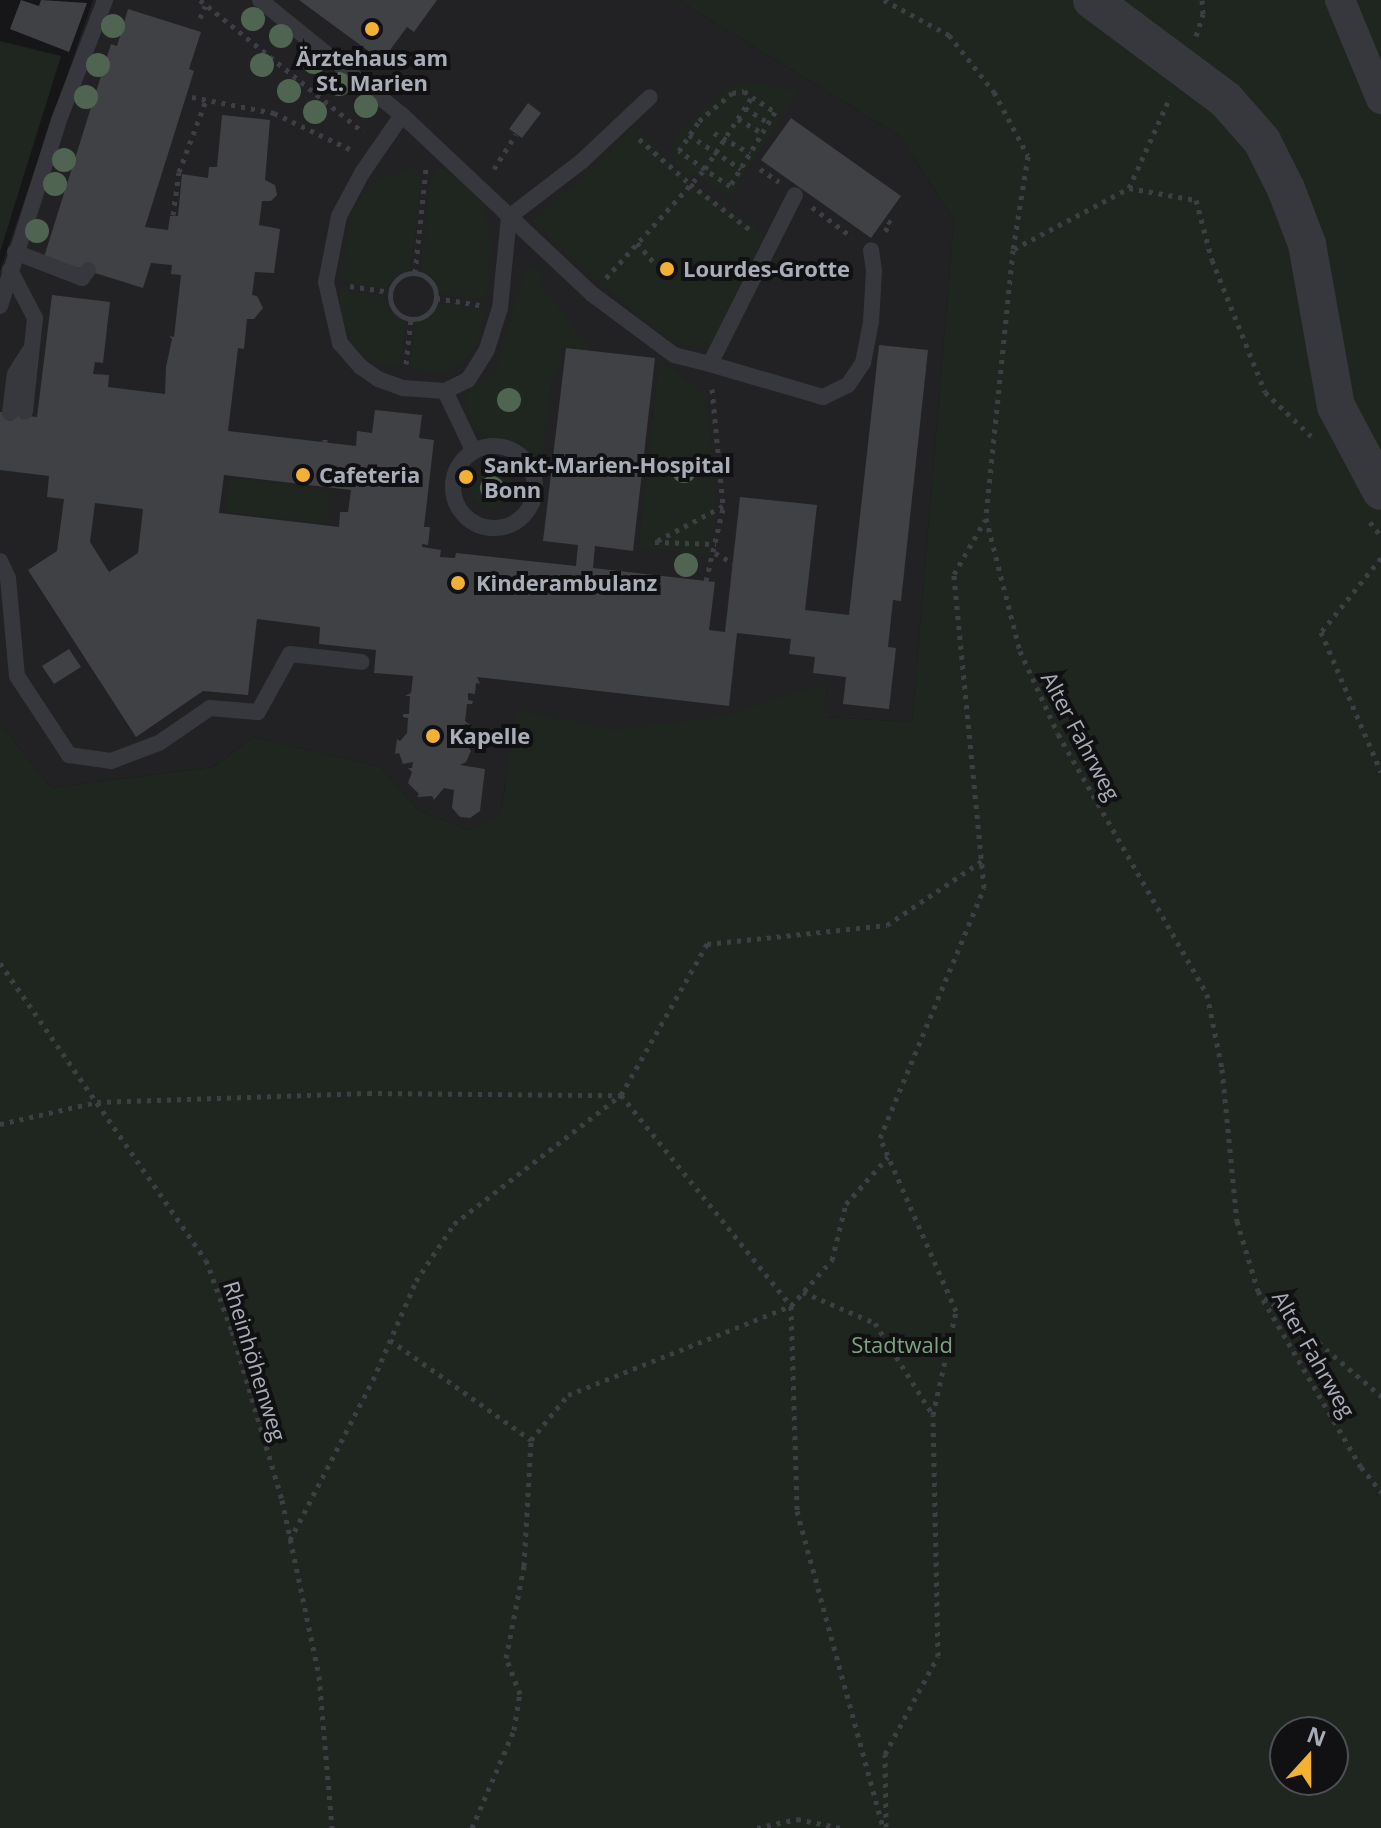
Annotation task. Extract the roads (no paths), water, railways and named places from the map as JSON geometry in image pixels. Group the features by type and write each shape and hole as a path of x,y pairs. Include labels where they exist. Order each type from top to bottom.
{"street":[{"path":"1092,0 1184,65 1226,100 1262,141 1286,189 1307,244 1336,406 1373,503"},
{"path":"1340,0 1381,99"}],"lane":[{"path":"0,306 15,252 105,0"},
{"path":"260,0 402,115 592,294 674,355 823,397 848,385 863,363 871,322 874,271 871,250"},
{"path":"402,115 362,173 339,216 326,282 340,343 378,379 403,388 445,391 468,380 487,349 500,308 509,217 538,197 624,125 650,97"},
{"path":"710,364 795,195"},
{"path":"15,252 82,278 88,270"},
{"path":"10,270 35,318 18,412"},
{"path":"445,391 473,450"},
{"path":"500,446 513,450 531,469 534,495 521,518 510,525 483,526 461,512 454,500 455,472 473,450 500,446"},
{"path":"0,561 8,578 17,676 69,755 111,761 159,743 210,708 258,712 290,654 362,662"}],"place":[{"name":"Ärztehaus am St. Marien","path":"372,29"},
{"name":"Lourdes-Grotte","path":"667,269"},
{"name":"Cafeteria","path":"303,475"},
{"name":"Sankt-Marien-Hospital Bonn","path":"466,477"},
{"name":"Kinderambulanz","path":"458,583"},
{"name":"Kapelle","path":"433,736"}],"park label":[{"name":"Stadtwald","path":"902,1345"}]}
